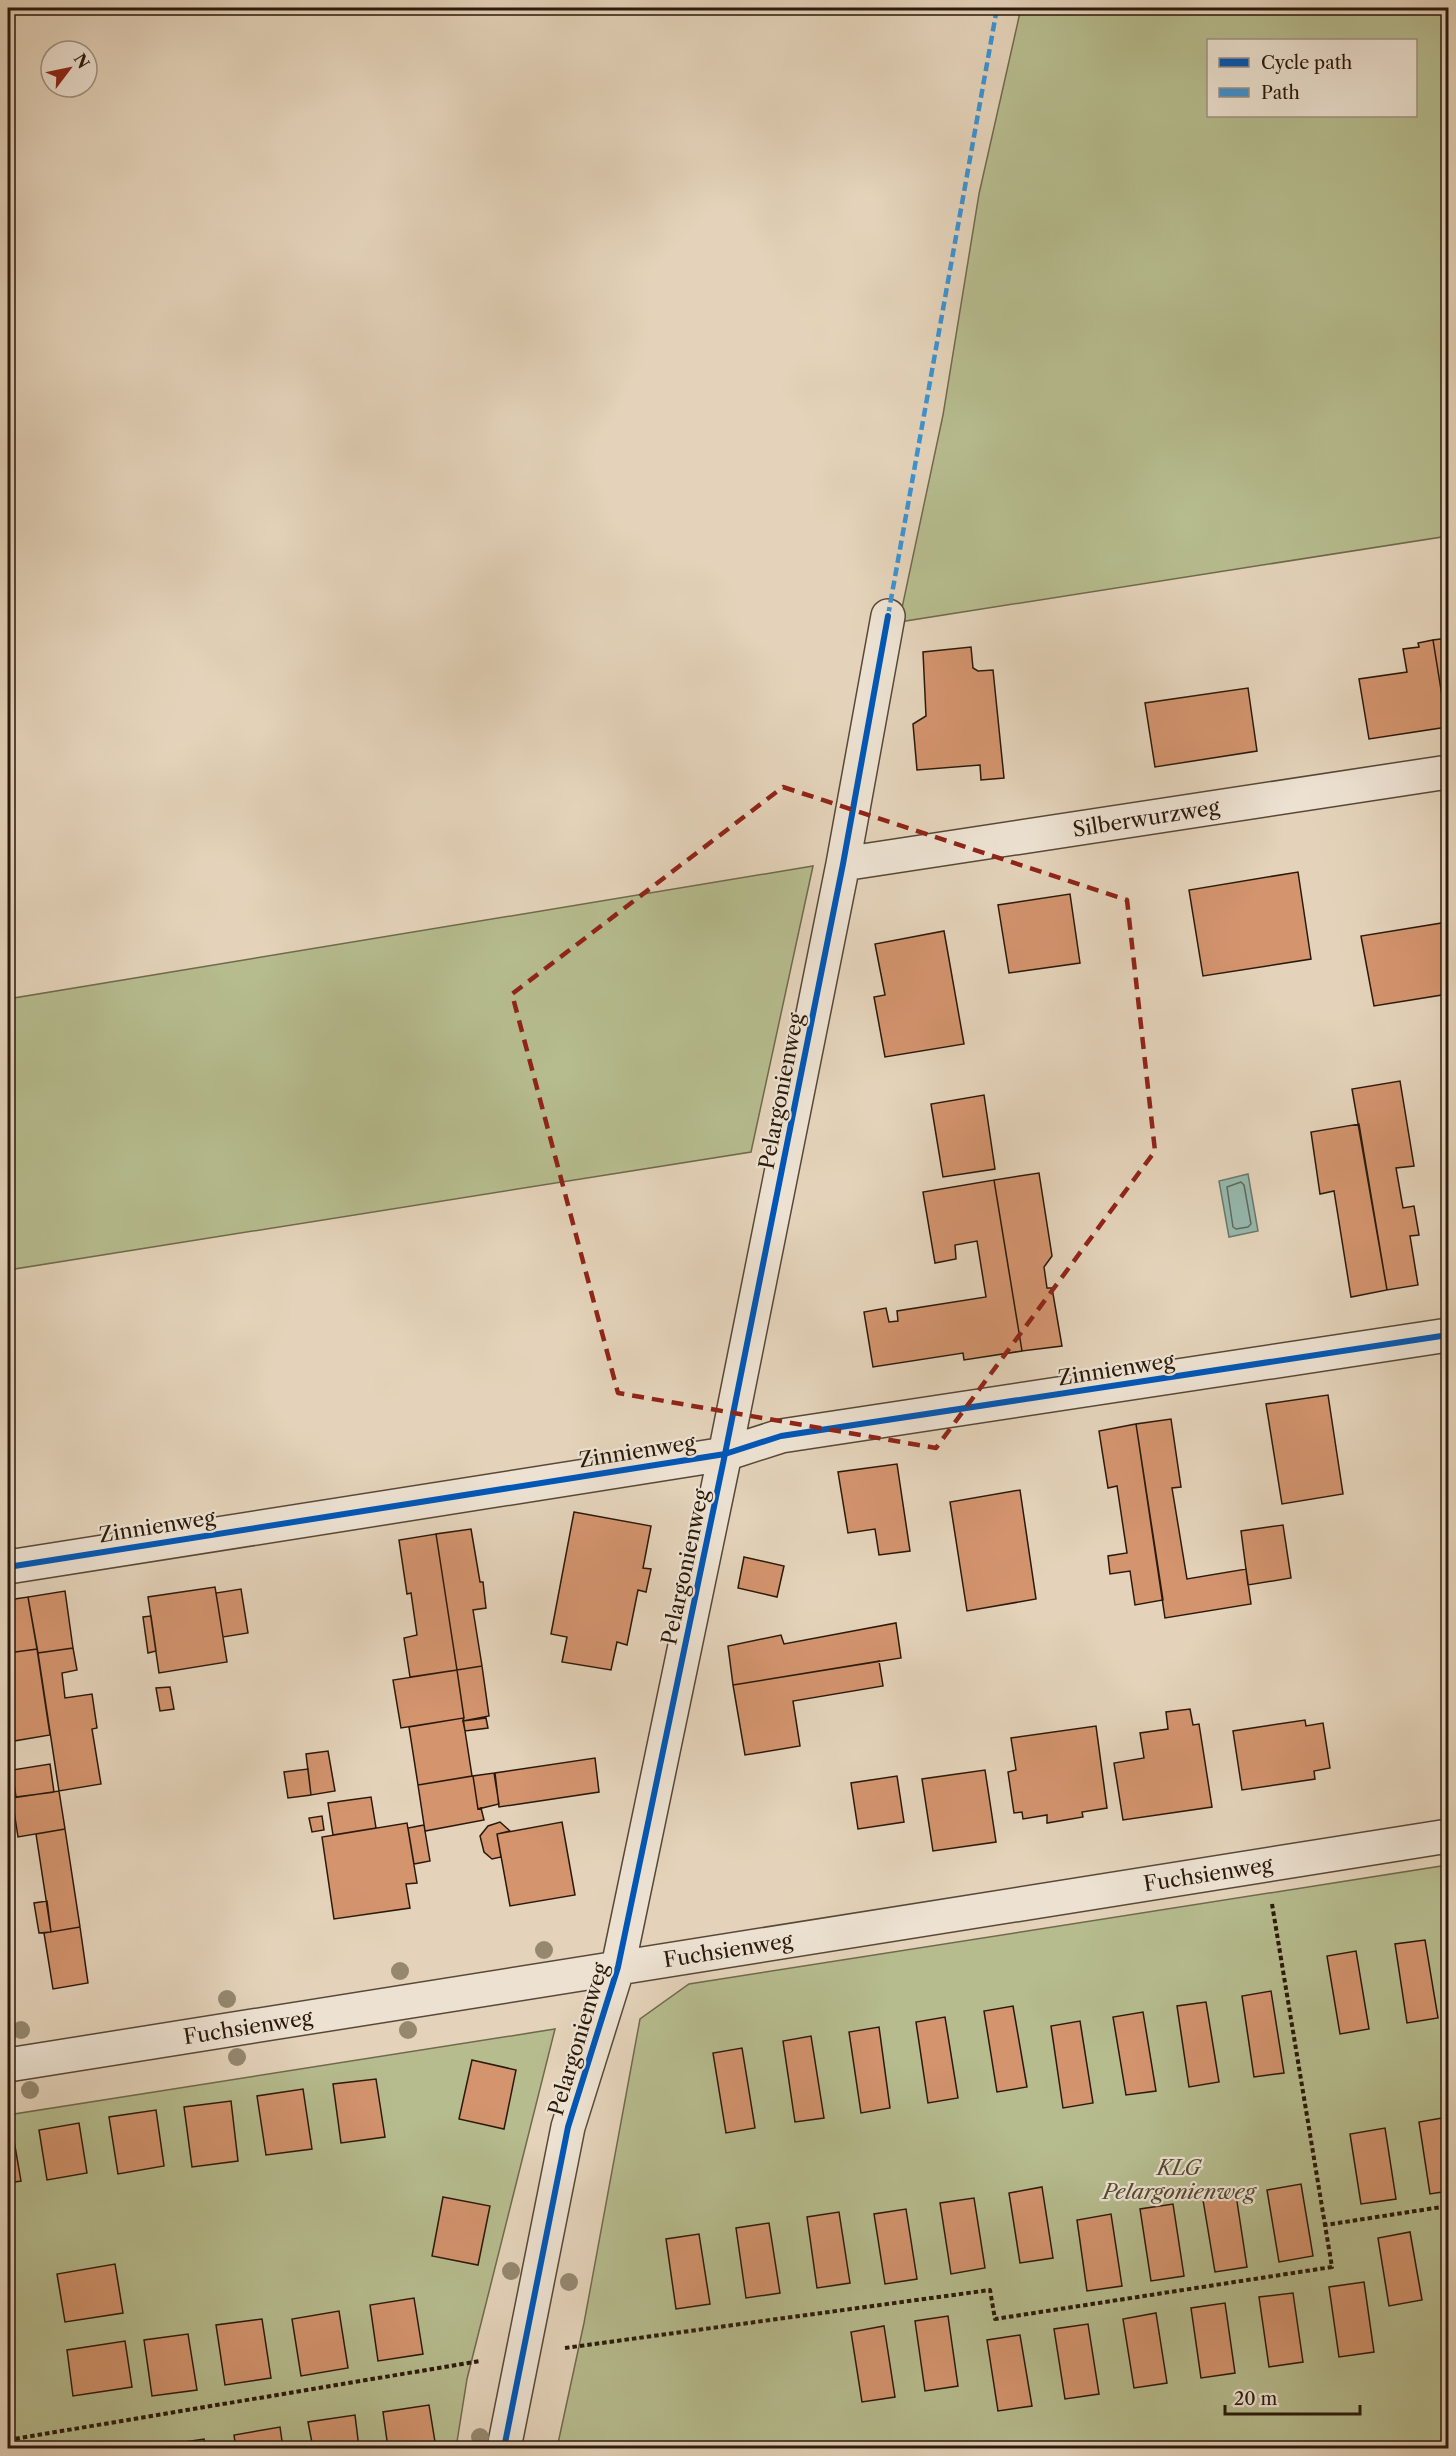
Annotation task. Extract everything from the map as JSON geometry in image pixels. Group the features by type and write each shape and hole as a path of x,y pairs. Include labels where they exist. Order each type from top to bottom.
{"street":[{"name":"Pelargonienweg","path":"504,2448 568,2127 618,1967 725,1454 843,864 888,616"},
{"name":"Silberwurzweg","path":"843,864 1449,772"},
{"name":"Zinnienweg","path":"8,1567 725,1454 781,1437 1449,1335"},
{"name":"Fuchsienweg","path":"8,2065 1449,1836"}],"path":[{"path":"8,2440 524,2354 990,2290 994,2319 1332,2267 1266,1864"},
{"path":"1325,2225 1449,2206"}],"highlighted area":[{"path":"783,787 1127,900 1155,1151 936,1448 618,1393 512,994"}],"green space":[{"path":"1021,8 1448,8 1448,536 899,622 943,415 979,194"},
{"path":"813,866 751,1152 8,1270 8,999"},
{"name":"KLG Pelargonienweg","path":"1448,1865 1448,2448 557,2448 584,2323 640,2019 689,1984"},
{"path":"555,2029 467,2379 456,2448 8,2448 8,2115"}],"water":[{"path":"1248,1174 1258,1231 1229,1237 1219,1181"}],"building":[{"path":"1448,638 1448,726 1447,727 1433,640"},
{"path":"1433,640 1447,727 1369,739 1359,679 1407,672 1403,649 1419,647 1418,643"},
{"path":"971,647 973,668 978,671 993,670 1004,778 981,780 980,765 917,770 913,724 926,716 923,652"},
{"path":"1248,688 1257,751 1155,767 1145,703"},
{"path":"1298,872 1311,959 1203,976 1189,890"},
{"path":"1070,894 1080,963 1009,973 998,905"},
{"path":"1448,922 1448,994 1374,1006 1361,936"},
{"path":"944,931 964,1044 885,1057 874,997 885,995 875,944"},
{"path":"1400,1081 1414,1166 1396,1168 1403,1208 1414,1206 1419,1235 1410,1236 1418,1285 1387,1290 1352,1089"},
{"path":"984,1095 995,1169 943,1177 931,1104"},
{"path":"1359,1124 1387,1290 1351,1297 1334,1191 1320,1194 1311,1132"},
{"path":"1039,1173 1052,1256 1044,1267 1047,1288 1052,1288 1062,1346 1022,1351 994,1180"},
{"path":"994,1180 1022,1351 964,1360 963,1353 873,1367 864,1312 886,1308 889,1322 898,1321 897,1311 986,1297 977,1241 955,1245 956,1259 935,1263 923,1192"},
{"path":"1328,1395 1343,1494 1282,1504 1266,1404"},
{"path":"1171,1419 1181,1487 1172,1488 1187,1579 1246,1569 1251,1604 1165,1618 1136,1424"},
{"path":"1136,1424 1163,1600 1135,1605 1130,1571 1110,1574 1108,1556 1127,1553 1117,1486 1108,1488 1099,1431"},
{"path":"897,1464 910,1551 879,1555 875,1529 848,1533 838,1472"},
{"path":"1020,1490 1036,1599 967,1611 950,1502"},
{"path":"574,1512 651,1526 643,1568 651,1569 646,1592 638,1590 627,1645 617,1642 611,1670 562,1662 567,1637 551,1634"},
{"path":"1283,1525 1291,1578 1248,1585 1241,1531"},
{"path":"471,1529 480,1582 483,1582 486,1608 473,1610 482,1666 457,1670 436,1534"},
{"path":"436,1534 457,1670 410,1677 404,1638 417,1635 411,1593 407,1594 399,1540"},
{"path":"744,1557 784,1566 777,1597 738,1588"},
{"path":"215,1587 227,1662 159,1673 148,1597"},
{"path":"241,1589 248,1633 223,1637 216,1593"},
{"path":"65,1591 73,1648 38,1653 28,1597"},
{"path":"28,1597 37,1649 8,1653 8,1600"},
{"path":"151,1616 156,1651 148,1653 143,1617"},
{"path":"896,1623 901,1658 733,1685 728,1646 781,1635 784,1644"},
{"path":"73,1648 77,1670 62,1673 65,1698 92,1694 97,1728 92,1729 101,1784 59,1791 38,1653"},
{"path":"37,1649 50,1735 8,1742 8,1653"},
{"path":"879,1661 883,1686 793,1701 800,1746 745,1755 733,1685"},
{"path":"482,1666 489,1716 463,1721 457,1670"},
{"path":"457,1670 464,1718 401,1728 393,1680"},
{"path":"170,1687 174,1709 160,1711 156,1688"},
{"path":"1190,1709 1193,1725 1199,1724 1212,1807 1123,1820 1114,1763 1144,1758 1140,1733 1168,1729 1166,1712"},
{"path":"463,1718 472,1776 418,1785 409,1727"},
{"path":"486,1718 488,1728 465,1731 463,1721"},
{"path":"1305,1720 1306,1726 1323,1723 1330,1768 1314,1771 1315,1779 1242,1790 1233,1731"},
{"path":"1096,1726 1107,1808 1082,1812 1083,1817 1047,1823 1047,1815 1023,1819 1022,1812 1014,1813 1008,1772 1016,1770 1011,1738"},
{"path":"328,1751 335,1791 311,1795 306,1754"},
{"path":"595,1758 599,1792 499,1807 495,1773"},
{"path":"50,1764 54,1792 16,1797 12,1770"},
{"path":"308,1769 311,1795 288,1798 284,1772"},
{"path":"985,1770 996,1842 933,1851 922,1779"},
{"path":"494,1773 499,1804 478,1809 473,1776"},
{"path":"473,1776 478,1809 481,1808 484,1820 425,1831 418,1785"},
{"path":"897,1776 904,1822 858,1829 851,1783"},
{"path":"59,1791 65,1829 18,1837 12,1798"},
{"path":"371,1797 376,1828 333,1835 328,1803"},
{"path":"322,1816 324,1830 312,1832 309,1818"},
{"path":"500,1822 510,1831 497,1834 501,1857 492,1859 484,1852 480,1836 488,1826"},
{"path":"562,1822 575,1895 510,1906 497,1834"},
{"path":"407,1823 417,1883 406,1884 410,1908 334,1919 322,1837"},
{"path":"424,1825 430,1861 414,1864 408,1828"},
{"path":"65,1829 80,1927 51,1932 36,1834"},
{"path":"47,1901 51,1932 39,1933 34,1903"},
{"path":"80,1927 88,1983 53,1989 44,1933"},
{"path":"1425,1940 1438,2018 1407,2023 1395,1944"},
{"path":"1356,1951 1369,2029 1340,2034 1327,1956"},
{"path":"1271,1991 1284,2073 1254,2077 1242,1996"},
{"path":"1206,2002 1219,2082 1189,2087 1177,2006"},
{"path":"1013,2006 1027,2087 997,2092 984,2011"},
{"path":"1143,2012 1156,2091 1126,2095 1113,2017"},
{"path":"945,2017 958,2098 928,2103 916,2022"},
{"path":"1080,2021 1093,2103 1063,2108 1051,2026"},
{"path":"879,2027 890,2108 861,2113 849,2032"},
{"path":"811,2036 824,2118 795,2122 783,2041"},
{"path":"742,2048 755,2128 726,2133 713,2053"},
{"path":"472,2060 516,2070 504,2129 459,2119"},
{"path":"376,2079 385,2137 341,2143 333,2084"},
{"path":"303,2089 312,2149 266,2155 257,2096"},
{"path":"231,2101 238,2161 192,2167 184,2107"},
{"path":"156,2110 164,2166 118,2174 109,2117"},
{"path":"1448,2117 1448,2191 1430,2194 1419,2122"},
{"path":"8,2123 11,2123 21,2181 8,2183"},
{"path":"79,2123 87,2173 47,2180 39,2130"},
{"path":"1385,2128 1396,2199 1361,2204 1350,2134"},
{"path":"1301,2184 1313,2256 1279,2262 1267,2190"},
{"path":"1042,2187 1053,2258 1020,2263 1009,2193"},
{"path":"1236,2195 1247,2267 1215,2272 1203,2200"},
{"path":"443,2197 490,2206 478,2265 432,2256"},
{"path":"974,2198 985,2268 951,2274 940,2203"},
{"path":"1173,2204 1184,2276 1151,2281 1140,2209"},
{"path":"906,2209 917,2279 885,2284 874,2214"},
{"path":"839,2212 850,2283 817,2288 807,2217"},
{"path":"1111,2214 1122,2286 1087,2291 1077,2220"},
{"path":"769,2223 780,2293 746,2298 736,2228"},
{"path":"1410,2232 1422,2300 1389,2306 1378,2238"},
{"path":"699,2234 710,2304 676,2309 666,2239"},
{"path":"115,2264 123,2313 65,2322 57,2274"},
{"path":"1364,2282 1374,2352 1339,2357 1329,2287"},
{"path":"1293,2293 1303,2362 1269,2367 1259,2297"},
{"path":"414,2298 423,2354 378,2361 370,2305"},
{"path":"1225,2303 1235,2373 1201,2378 1191,2308"},
{"path":"339,2311 348,2368 301,2376 292,2319"},
{"path":"1156,2313 1167,2383 1134,2388 1123,2319"},
{"path":"948,2316 958,2386 925,2391 915,2321"},
{"path":"262,2319 271,2378 225,2385 216,2325"},
{"path":"1088,2324 1099,2394 1065,2399 1054,2329"},
{"path":"884,2326 895,2397 862,2402 851,2332"},
{"path":"188,2334 197,2390 152,2396 144,2340"},
{"path":"1020,2335 1032,2406 998,2411 987,2340"},
{"path":"125,2341 132,2387 73,2396 67,2350"},
{"path":"429,2405 436,2448 388,2448 383,2412"},
{"path":"355,2415 359,2448 313,2448 308,2422"},
{"path":"280,2427 283,2448 236,2448 234,2435"},
{"path":"204,2439 206,2448 158,2448 158,2446"},
{"path":"142,2442 143,2448 99,2448"}],"marked path":[{"path":"888,616 997,8"}],"cycle path":[{"path":"504,2448 568,2127 618,1967 725,1454 843,864 888,616"},
{"path":"8,1567 725,1454 781,1436 1448,1335"}]}
